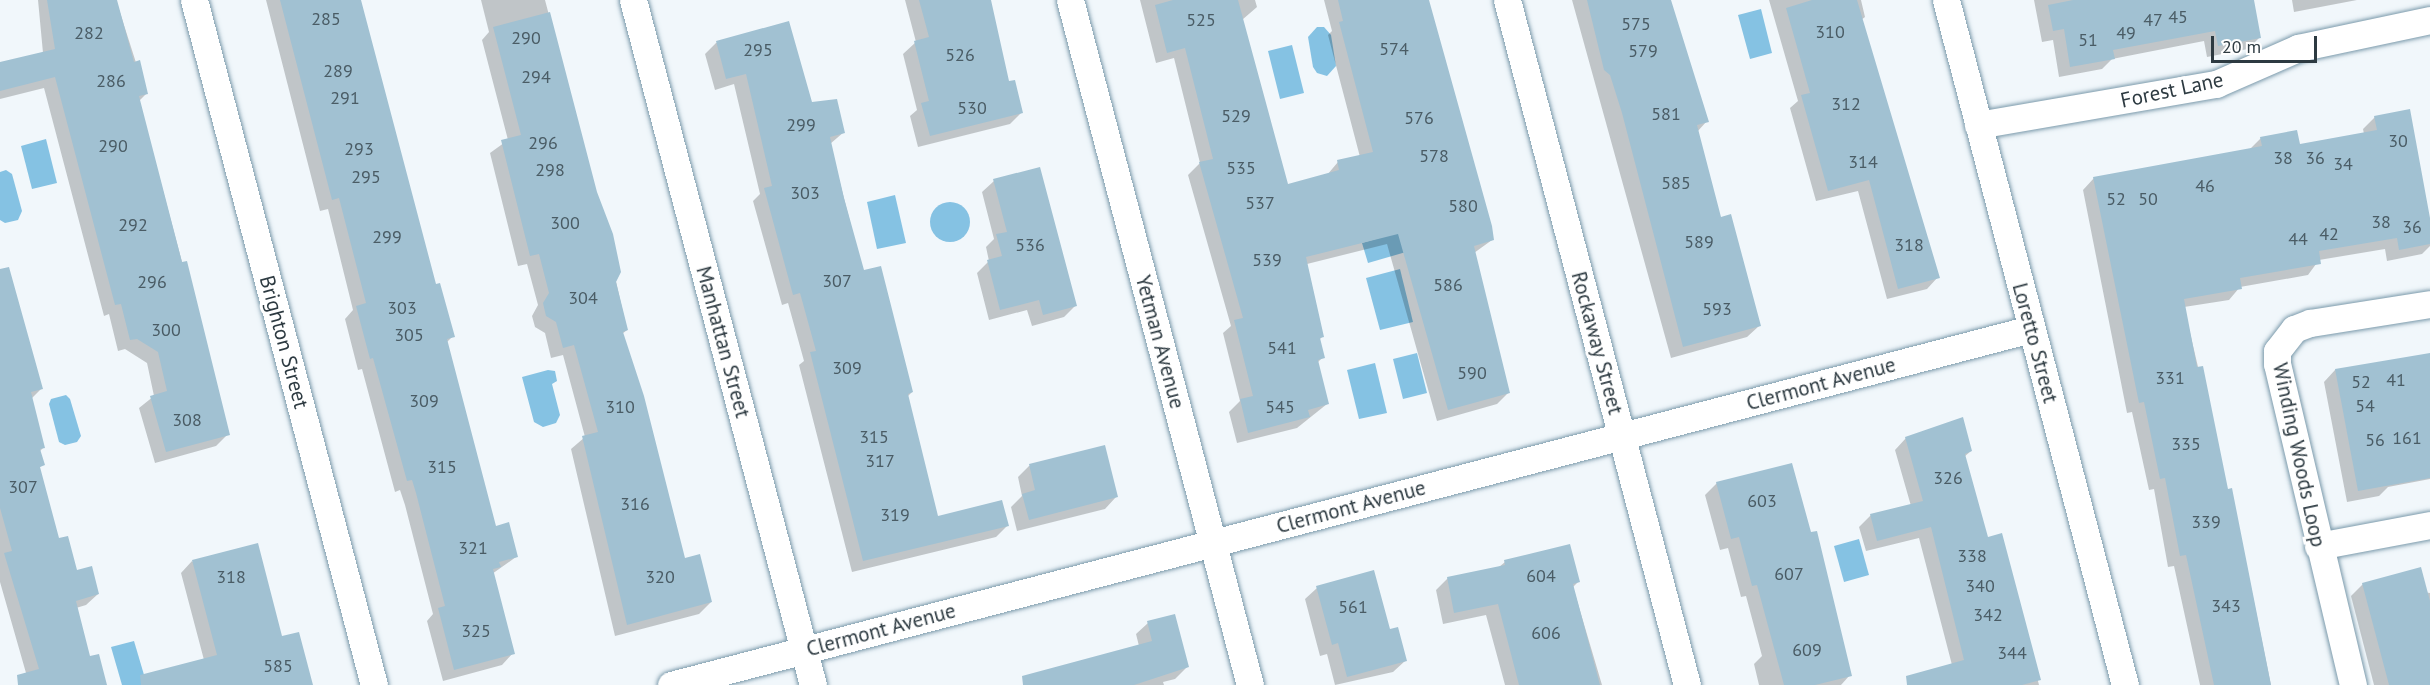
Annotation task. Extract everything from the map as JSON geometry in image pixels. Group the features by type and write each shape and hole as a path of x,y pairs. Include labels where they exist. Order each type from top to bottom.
{"street":[{"name":"Brighton Street","path":"194,0 374,685"},
{"name":"Manhattan Street","path":"633,0 813,685"},
{"name":"Yetman Avenue","path":"1070,0 1250,685"},
{"name":"Rockaway Street","path":"1507,0 1687,685"},
{"name":"Loretto Street","path":"1946,0 2126,685"},
{"name":"Forest Lane","path":"1978,125 2216,84 2298,48 2430,20"},
{"name":"Winding Woods Loop","path":"2353,685 2318,546 2277,364 2277,351 2294,329 2310,323 2430,304"},
{"name":"Clermont Avenue","path":"671,685 2031,329"},
{"path":"2318,546 2430,525"}],"water":[{"path":"1761,9 1772,53 1750,59 1738,15"},
{"path":"1317,27 1324,27 1331,35 1336,66 1327,76 1317,73 1313,67 1308,37"},
{"path":"1292,45 1304,93 1280,99 1268,51"},
{"path":"46,139 57,183 32,189 21,146"},
{"path":"6,170 12,174 22,211 18,220 5,223 0,220 0,172"},
{"path":"895,195 906,243 877,249 867,202"},
{"path":"950,202 964,208 970,222 964,236 950,242 936,236 930,222 936,208"},
{"path":"1400,232 1406,252 1368,263 1362,243"},
{"path":"1400,269 1413,322 1380,330 1366,278"},
{"path":"1417,353 1427,393 1403,399 1393,359"},
{"path":"1375,363 1387,413 1359,419 1347,370"},
{"path":"548,370 555,371 557,381 552,384 560,415 556,423 543,427 534,422 522,377"},
{"path":"66,395 70,399 81,436 77,442 65,445 59,442 49,404 51,399"},
{"path":"1859,539 1869,575 1844,582 1834,546"},
{"path":"134,641 147,685 122,685 111,647"}],"building":[{"path":"47,0 117,0 134,62 140,60 148,94 139,96 182,262 187,261 230,435 166,452 150,396 167,391 158,352 137,339 130,340 121,304 115,305 55,77 0,91 0,62 55,49"},
{"path":"280,0 361,0 436,284 440,283 455,337 447,339 496,526 509,522 518,557 499,562 501,567 493,569 515,654 454,670 438,608 445,606 416,493 412,480 407,481 373,358 370,359 356,306 366,303 339,198 332,200"},
{"path":"919,0 991,0 1009,81 1015,80 1023,113 930,136 921,103 929,101 914,41 929,37"},
{"path":"1173,0 1238,0 1288,184 1339,170 1337,160 1373,152 1339,22 1343,21 1338,0 1429,0 1492,226 1494,240 1474,246 1510,393 1448,410 1398,234 1306,257 1324,337 1320,338 1325,358 1318,360 1329,404 1308,410 1310,417 1248,433 1240,399 1253,396 1234,320 1243,318 1199,162 1213,159 1185,48 1167,53 1155,5"},
{"path":"1587,0 1671,0 1709,122 1697,125 1721,217 1731,214 1761,326 1683,347 1622,113 1610,75 1604,70"},
{"path":"1812,0 1857,0 1940,278 1898,289 1869,180 1828,191 1801,95 1810,93 1786,8"},
{"path":"2073,0 2254,0 2261,38 2218,46 2215,31 2113,50 2115,59 2070,67 2064,29 2053,31 2048,5"},
{"path":"550,12 597,192 613,234 621,272 616,282 628,330 623,332 644,396 685,558 700,554 712,602 627,625 582,436 598,432 574,345 563,348 556,322 546,316 543,303 549,293 539,254 530,256 501,140 521,135 493,27"},
{"path":"789,21 812,102 837,99 845,133 830,137 844,198 864,270 881,266 913,392 908,394 938,516 1002,500 1009,526 863,561 810,352 816,351 800,293 793,295 764,188 772,186 746,74 726,79 716,41"},
{"path":"2410,109 2430,218 2430,244 2399,250 2397,238 2319,251 2321,264 2240,278 2242,289 2184,299 2197,367 2203,366 2228,489 2232,488 2271,685 2214,685 2186,555 2180,556 2165,478 2160,479 2144,402 2139,403 2093,177 2262,146 2260,137 2297,130 2300,144 2377,130 2374,116"},
{"path":"1040,167 1077,306 1043,315 1039,300 1000,310 987,260 1002,256 996,234 1007,232 993,179"},
{"path":"9,267 43,389 31,392 45,448 40,449 45,465 40,467 59,538 68,536 77,570 92,566 99,594 76,601 90,656 99,654 107,685 18,685 17,675 39,669 4,553 12,551 0,508 0,269"},
{"path":"2430,353 2430,478 2358,491 2335,369"},
{"path":"1963,417 1972,451 1965,454 1988,537 2002,533 2041,680 2022,685 1907,685 1906,676 1964,660 1931,527 1877,541 1870,514 1923,501 1905,437"},
{"path":"1105,445 1118,497 1029,520 1022,494 1035,490 1029,464"},
{"path":"1792,463 1811,532 1817,531 1852,676 1815,685 1784,685 1757,585 1752,586 1739,537 1731,539 1716,482"},
{"path":"258,543 282,636 299,632 313,685 141,685 140,675 217,655 192,560"},
{"path":"1570,544 1580,582 1573,584 1600,685 1519,685 1498,604 1454,613 1447,577 1505,565 1504,560"},
{"path":"2421,567 2430,601 2430,685 2389,685 2362,583"},
{"path":"1374,570 1390,629 1398,627 1407,661 1347,677 1338,643 1332,645 1316,586"},
{"path":"1175,614 1189,667 1134,685 1023,685 1022,676 1152,641 1147,621"}]}
